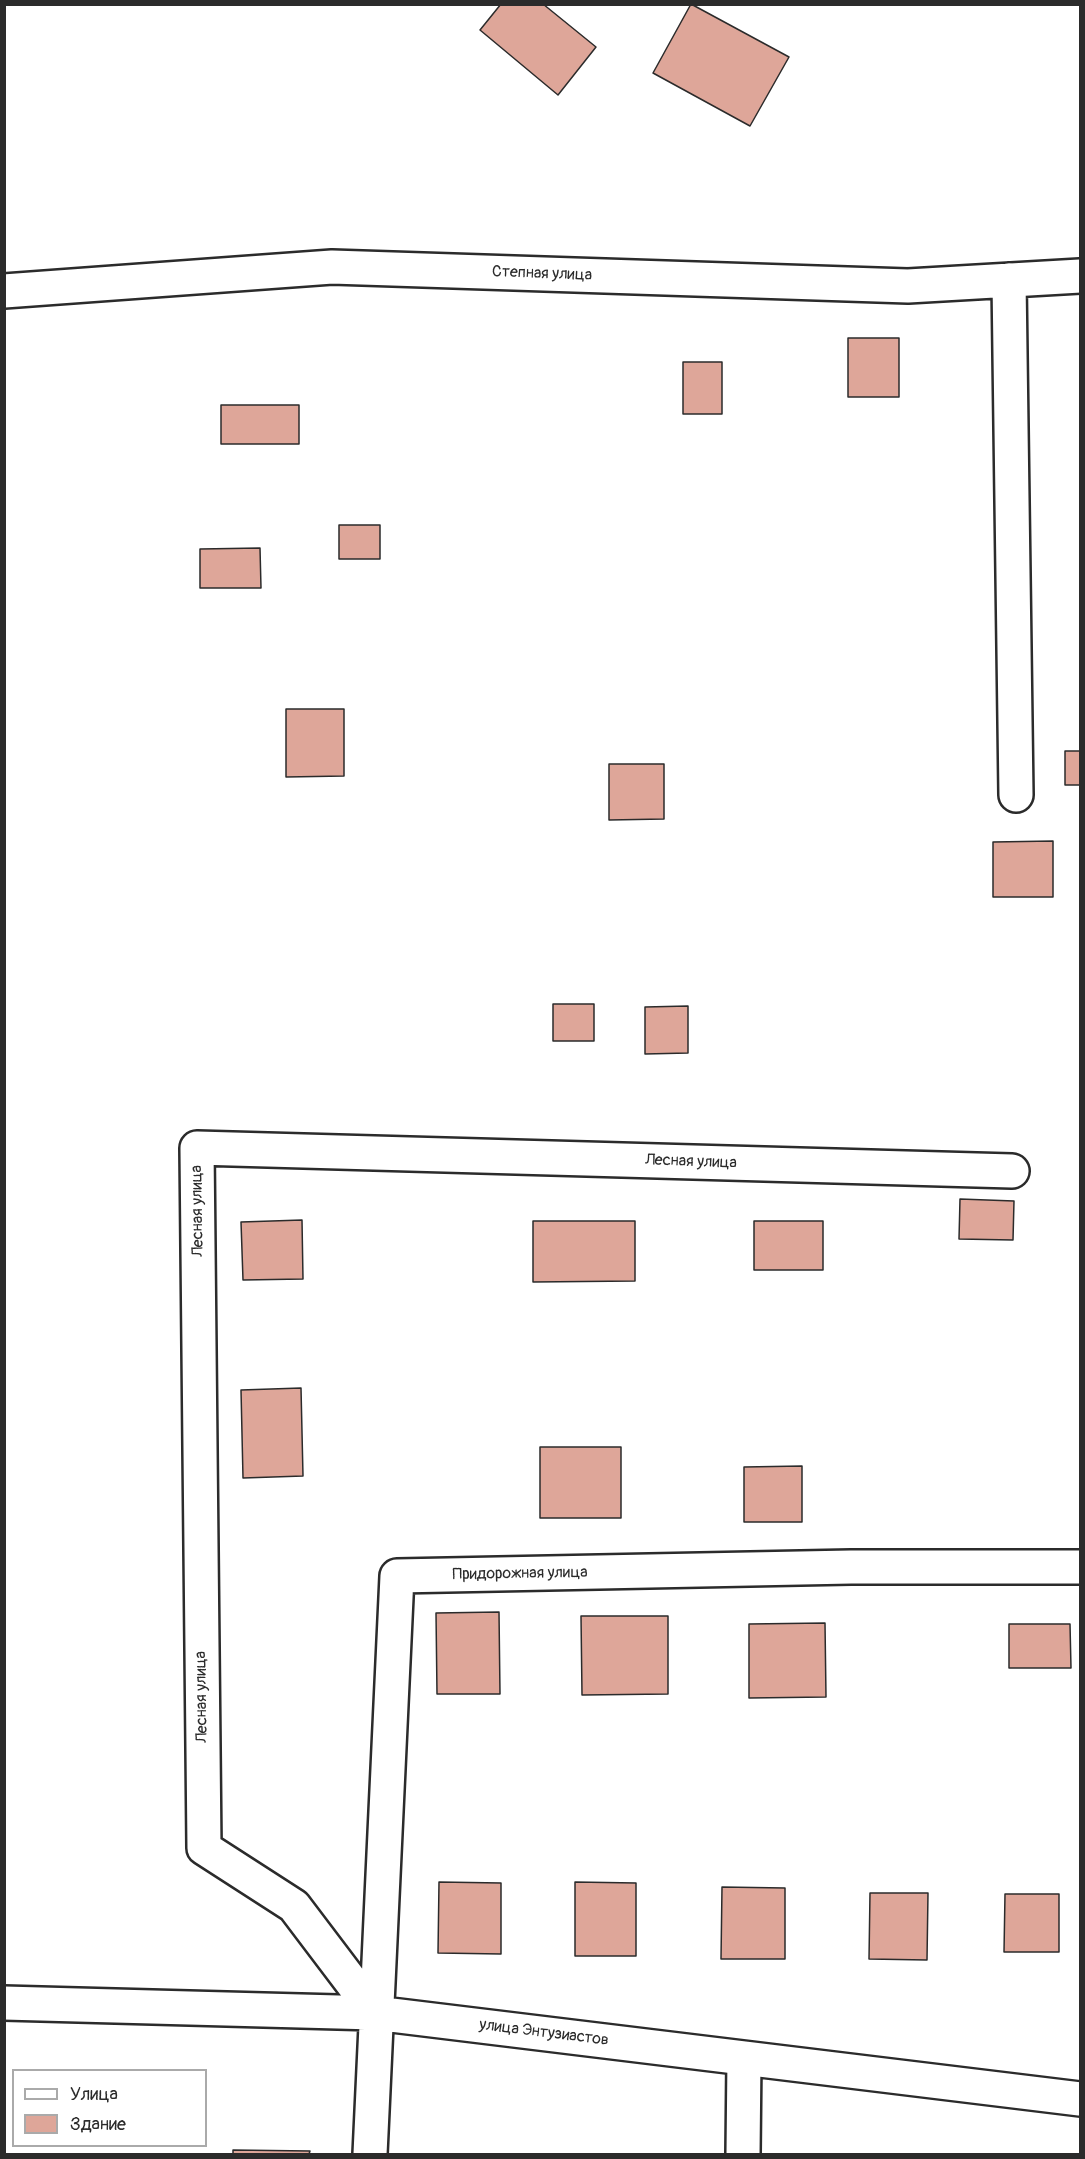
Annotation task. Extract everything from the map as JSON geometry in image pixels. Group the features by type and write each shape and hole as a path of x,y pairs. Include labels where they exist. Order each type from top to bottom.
{"street":[{"name":"Степная улица","path":"4,291 332,267 908,286 1080,276"},
{"path":"1009,280 1016,795"},
{"name":"Лесная улица","path":"375,2013 294,1906 204,1848 197,1148 1012,1172"},
{"name":"Придорожная улица","path":"375,2013 397,1576 840,1568 1080,1567"},
{"name":"улица Энтузиастов","path":"4,2003 375,2013 1080,2098"},
{"path":"370,2154 375,2013"},
{"path":"742,2154 744,2058"}],"building":[{"path":"501,4 543,4 596,47 558,95 480,30"},
{"path":"691,4 789,57 750,126 653,73"},
{"path":"848,338 899,338 899,397 848,397"},
{"path":"683,362 722,362 722,414 683,414"},
{"path":"221,405 299,405 299,444 221,444"},
{"path":"339,525 380,525 380,559 339,559"},
{"path":"260,548 261,588 200,588 200,549"},
{"path":"286,709 344,709 344,776 286,777"},
{"path":"1065,751 1080,751 1080,785 1065,785"},
{"path":"609,764 664,764 664,819 609,820"},
{"path":"1053,841 1053,897 993,897 993,842"},
{"path":"553,1004 594,1004 594,1041 553,1041"},
{"path":"688,1006 688,1053 645,1054 645,1007"},
{"path":"960,1199 1014,1201 1013,1240 959,1239"},
{"path":"302,1220 303,1279 243,1280 241,1222"},
{"path":"533,1221 635,1221 635,1281 533,1282"},
{"path":"754,1221 823,1221 823,1270 754,1270"},
{"path":"301,1388 303,1476 243,1478 241,1390"},
{"path":"540,1447 621,1447 621,1518 540,1518"},
{"path":"802,1466 802,1522 744,1522 744,1467"},
{"path":"499,1612 500,1694 437,1694 436,1613"},
{"path":"581,1616 668,1616 668,1694 582,1695"},
{"path":"825,1623 826,1697 749,1698 749,1624"},
{"path":"1009,1624 1070,1624 1071,1668 1009,1668"},
{"path":"439,1882 501,1883 501,1954 438,1953"},
{"path":"575,1882 636,1883 636,1956 575,1956"},
{"path":"722,1887 785,1888 785,1959 721,1959"},
{"path":"870,1893 928,1893 927,1960 869,1959"},
{"path":"1005,1894 1059,1894 1059,1952 1004,1952"},
{"path":"233,2150 310,2151 309,2154 233,2154"}]}
